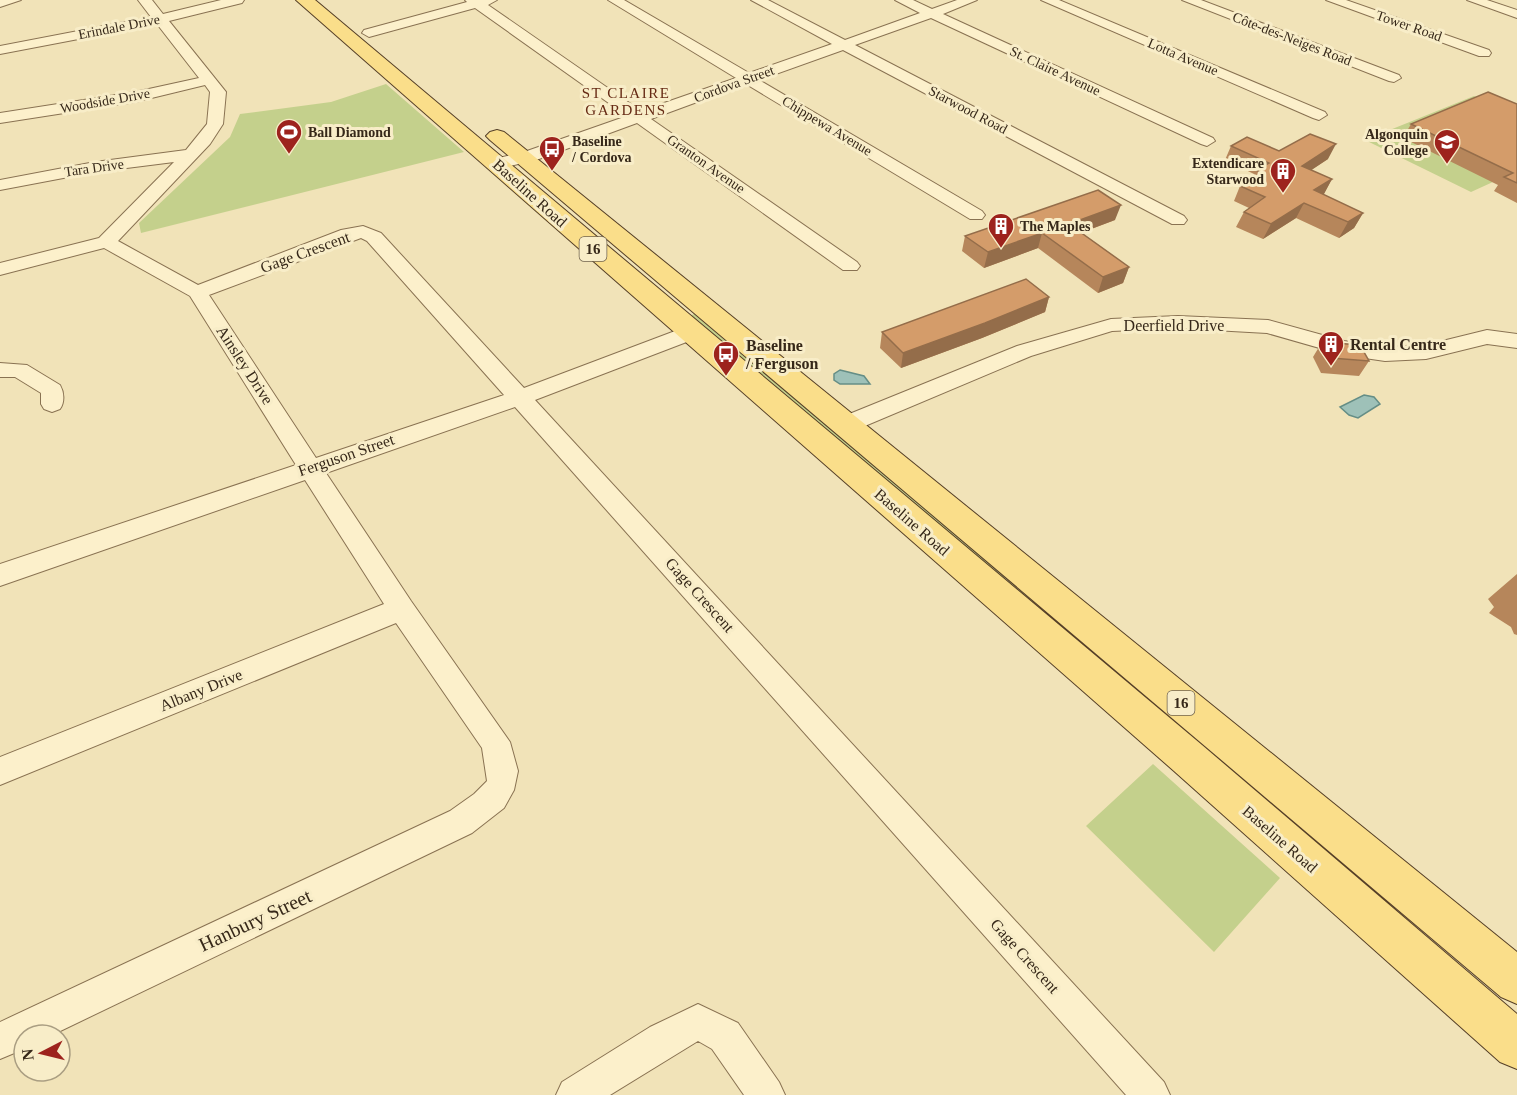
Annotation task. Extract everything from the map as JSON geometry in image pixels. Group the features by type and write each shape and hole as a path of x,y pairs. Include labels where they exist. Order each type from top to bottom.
{"main road":[{"name":"Baseline Road","path":"305,0 690,333 1197,766 1517,1045"},
{"path":"328,0 443,92"},
{"name":"Baseline Road","path":"479,122 1517,981"}],"street":[{"path":"0,3 14,0"},
{"path":"0,269 106,242 216,124 218,92 146,0"},
{"name":"Erindale Drive","path":"0,50 161,19 237,0"},
{"name":"Chippewa Avenue","path":"615,0 976,215"},
{"name":"Starwood Road","path":"758,0 1178,220"},
{"name":"St. Claire Avenue","path":"902,0 1207,141"},
{"name":"Cordova Street","path":"497,164 524,158 970,0"},
{"name":"Lotta Avenue","path":"1048,0 1319,115"},
{"name":"Côte-des-Neiges Road","path":"1189,0 1394,78"},
{"name":"Tower Road","path":"1333,0 1484,53"},
{"path":"1474,0 1517,14"},
{"path":"369,33 480,1"},
{"name":"Granton Avenue","path":"480,1 850,266"},
{"name":"Woodside Drive","path":"0,118 135,96 209,80"},
{"name":"Tara Drive","path":"0,185 95,167 189,155"},
{"name":"Gage Crescent","path":"197,292 348,234 363,232 374,237 522,397 1151,1095"},
{"name":"Ainsley Drive","path":"106,242 197,292 312,467 401,609 495,742 504,767 501,788"},
{"name":"Deerfield Drive","path":"845,425 1024,351 1111,325 1178,322 1268,327 1344,348 1385,354 1426,352 1487,337 1517,341"},
{"name":"Ferguson Street","path":"0,575 522,397 690,333"},
{"path":"0,370 19,370 52,390 52,404"},
{"name":"Albany Drive","path":"0,771 401,609"},
{"name":"Hanbury Street","path":"0,1041 461,822 490,803 501,788"},
{"path":"575,1095 663,1040 698,1022 725,1036 766,1095"}],"green space":[{"path":"386,84 464,152 141,233 139,223 230,137 240,114 331,102"},
{"path":"1474,96 1517,115 1517,171 1471,192 1365,140"},
{"path":"696,313 1252,781 1249,785 688,317"},
{"path":"1153,764 1280,878 1214,952 1086,826"}],"water":[{"path":"840,370 864,376 870,384 840,384 834,380 834,374"},
{"path":"1364,395 1374,397 1380,404 1358,418 1349,415 1340,407"}],"building":[{"path":"1488,92 1517,104 1517,183 1504,177 1513,173 1411,124"},
{"path":"1310,134 1336,144 1302,166 1332,179 1314,190 1363,213 1348,222 1304,203 1271,224 1244,212 1265,197 1240,186 1262,173 1256,170 1269,163 1231,146 1247,137 1279,151"},
{"path":"1098,190 1121,205 1069,224 1129,267 1103,277 1042,233 988,252 965,236"},
{"path":"1026,279 1049,297 903,353 882,332"},
{"path":"1322,342 1360,345 1369,361 1331,358"}],"place":[{"name":"Ball Diamond","path":"289,155"},
{"name":"Algonquin College","path":"1447,165"},
{"name":"Baseline / Cordova","path":"552,172"},
{"name":"Extendicare Starwood","path":"1283,194"},
{"name":"The Maples","path":"1001,249"},
{"name":"Rental Centre","path":"1331,367"},
{"name":"Baseline / Ferguson","path":"726,377"}],"district":[{"name":"ST CLAIRE GARDENS","path":"626,102"}]}
